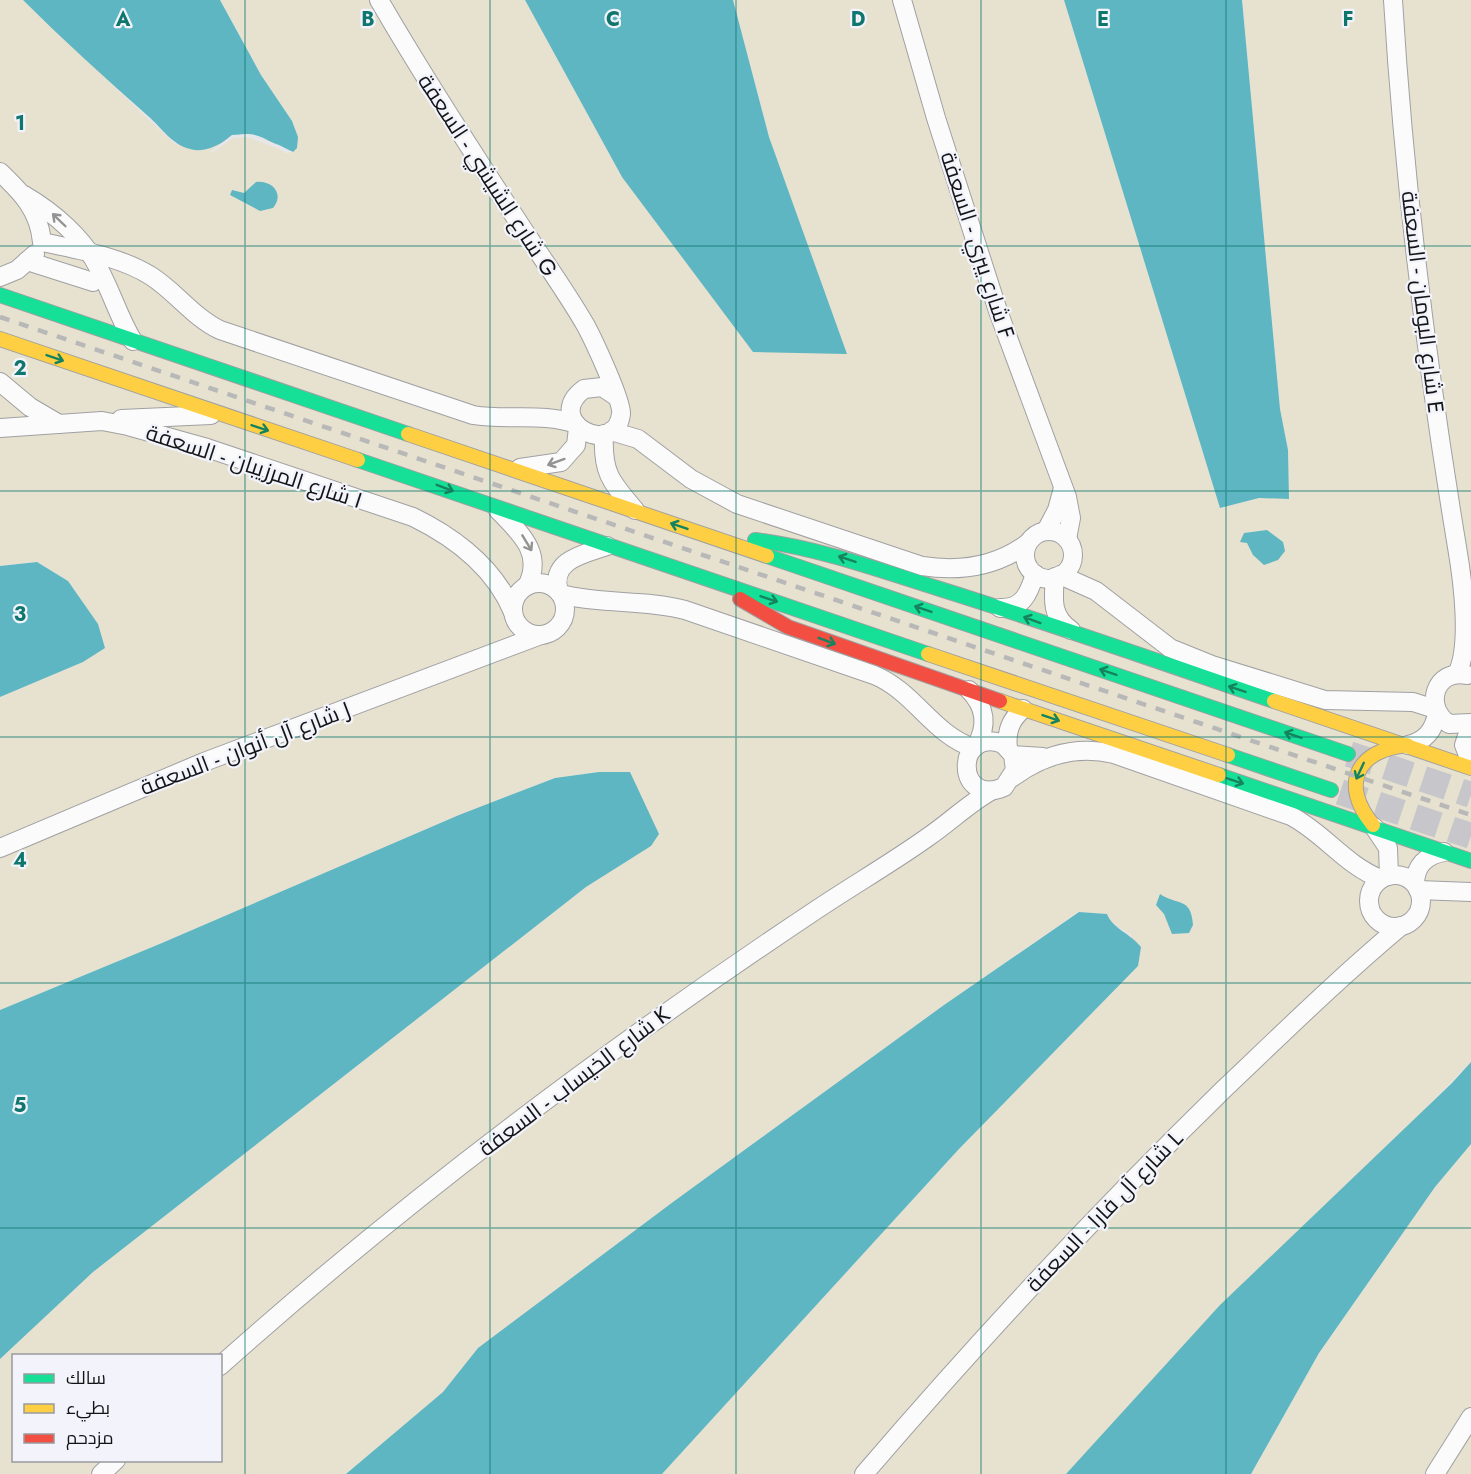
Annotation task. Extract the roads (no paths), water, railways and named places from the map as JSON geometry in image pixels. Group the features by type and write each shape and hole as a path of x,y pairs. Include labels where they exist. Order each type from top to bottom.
{"main road":[{"path":"0,295 1348,754"},
{"path":"0,339 220,415 406,474 497,509 1331,789"},
{"path":"717,539 765,541 812,549 1000,608 1471,768"},
{"path":"721,583 759,612 788,627 1023,709 1373,825 1471,861"},
{"path":"1373,825 1364,817 1355,795 1358,772 1373,753 1384,747 1408,746"},
{"path":"1444,852 1471,847"}],"street":[{"name":"شارع الشيشي - السعفة G","path":"379,0 434,92 584,323 619,402 646,444"},
{"name":"شارع يبري - السعفة F","path":"902,0 966,215 998,311 1070,508 1067,539"},
{"name":"شارع البومان - السعفة E","path":"1393,0 1417,267 1446,476 1469,607 1469,652 1464,676"},
{"path":"0,172 24,195 59,219 88,253 99,269 115,309 133,341"},
{"path":"24,195 35,212 42,242"},
{"path":"42,242 123,263 150,276 201,319 220,330 460,412 486,417 556,418 577,426 590,435 608,432 629,435 646,444 691,479 737,504 922,566 945,569 981,566 1032,571 1058,576 1084,585 1106,599 1158,640 1184,655 1212,665 1305,696 1345,702 1421,704 1436,711 1449,723 1471,723 1464,745 1471,763"},
{"path":"0,277 27,261 42,242"},
{"path":"88,253 93,282 115,335"},
{"path":"27,261 93,282"},
{"path":"512,469 561,462 573,452 577,426 572,409 595,369 596,350"},
{"path":"0,382 30,407 59,424"},
{"path":"525,417 556,408 583,392 602,387 619,402 620,420 608,432 603,455 606,472 637,512"},
{"path":"102,421 220,415"},
{"name":"شارع المرزيبان - السعفة I","path":"0,428 102,421 181,440 413,517 459,544 488,570 508,584 525,587"},
{"path":"1047,531 1057,510 1063,488"},
{"path":"491,654 506,638 514,616 515,598 525,587 533,569 532,551 523,536 497,509"},
{"path":"981,566 1006,557 1028,543 1033,537 1047,531 1054,531 1067,539 1073,557 1106,599"},
{"path":"1000,608 1012,608 1029,592 1032,571 1025,555 1028,543"},
{"path":"562,621 565,607 557,576 566,561 607,546"},
{"path":"1073,557 1069,568 1058,576 1053,603 1058,618 1068,629 1086,639"},
{"name":"شارع المرزيبان - السعفة I","path":"488,570 500,586 514,616"},
{"path":"525,587 534,583 548,584 560,593 607,602 657,604 685,610 893,683 942,730 957,741 975,747 989,741 1010,752 1049,757"},
{"path":"514,616 525,631 541,635 549,633 562,621 583,608 607,602"},
{"name":"شارع آل أنوان - السعفة J","path":"0,848 204,762 541,635"},
{"path":"1398,702 1418,696 1437,686 1447,677 1464,676"},
{"path":"1408,746 1425,738 1435,722 1434,694 1437,686"},
{"path":"966,773 967,758 983,730 983,712 969,690"},
{"path":"1012,777 1015,762 1010,752 1008,731 1011,722 1023,709"},
{"path":"942,730 976,787 991,791 1004,787 1012,777 1049,757 1077,751 1102,751 1303,822 1349,861 1385,877 1403,876 1417,887 1466,892"},
{"name":"شارع الخيساب - السعفة K","path":"946,822 960,800 966,773"},
{"name":"شارع الخيساب - السعفة K","path":"222,1364 403,1212 575,1078 753,952 946,822 967,805 991,791"},
{"path":"1369,897 1376,884 1385,877 1388,848 1373,825"},
{"path":"1418,912 1420,905 1415,876 1422,862 1436,853 1444,852"},
{"path":"1349,861 1369,897 1374,917 1386,925 1401,926 1418,912 1466,892"},
{"name":"شارع آل فارا - السعفة L","path":"1359,964 1371,942 1374,917"},
{"name":"شارع آل فارا - السعفة L","path":"864,1474 968,1355 1109,1204 1256,1059 1401,926"},
{"path":"1435,1474 1471,1418"},
{"path":"101,1474 115,1462"}],"water":[{"path":"23,0 220,0 261,75 292,121 298,137 297,148 293,152 252,134 238,135 205,149 183,147 167,135"},
{"path":"525,0 733,0 769,137 847,354 753,352 622,177"},
{"path":"1064,0 1242,0 1280,409 1288,450 1289,499 1259,498 1220,508"},
{"path":"256,182 267,183 275,189 278,198 273,208 260,211 230,195 232,190 244,193"},
{"path":"1267,530 1283,542 1285,551 1278,560 1264,565 1253,555 1247,543 1240,542 1244,533"},
{"path":"37,562 68,581 98,624 105,648 83,662 0,697 0,566"},
{"path":"599,772 630,772 659,834 651,846 586,887 93,1272 0,1359 0,1010 459,815 555,778"},
{"path":"1160,894 1182,903 1189,910 1193,925 1189,933 1172,934 1164,914 1156,905"},
{"path":"1079,912 1107,914 1113,924 1141,947 1138,966 958,1150 662,1474 346,1474 443,1392 478,1348 673,1202 944,1005"},
{"path":"1471,1062 1471,1144 1435,1187 1319,1353 1251,1474 1066,1474 1220,1305 1452,1083"}],"tunnel":[{"path":"1349,754 1471,795"},
{"path":"1340,792 1471,836"}],"railway":[{"path":"0,317 1471,815"}]}
